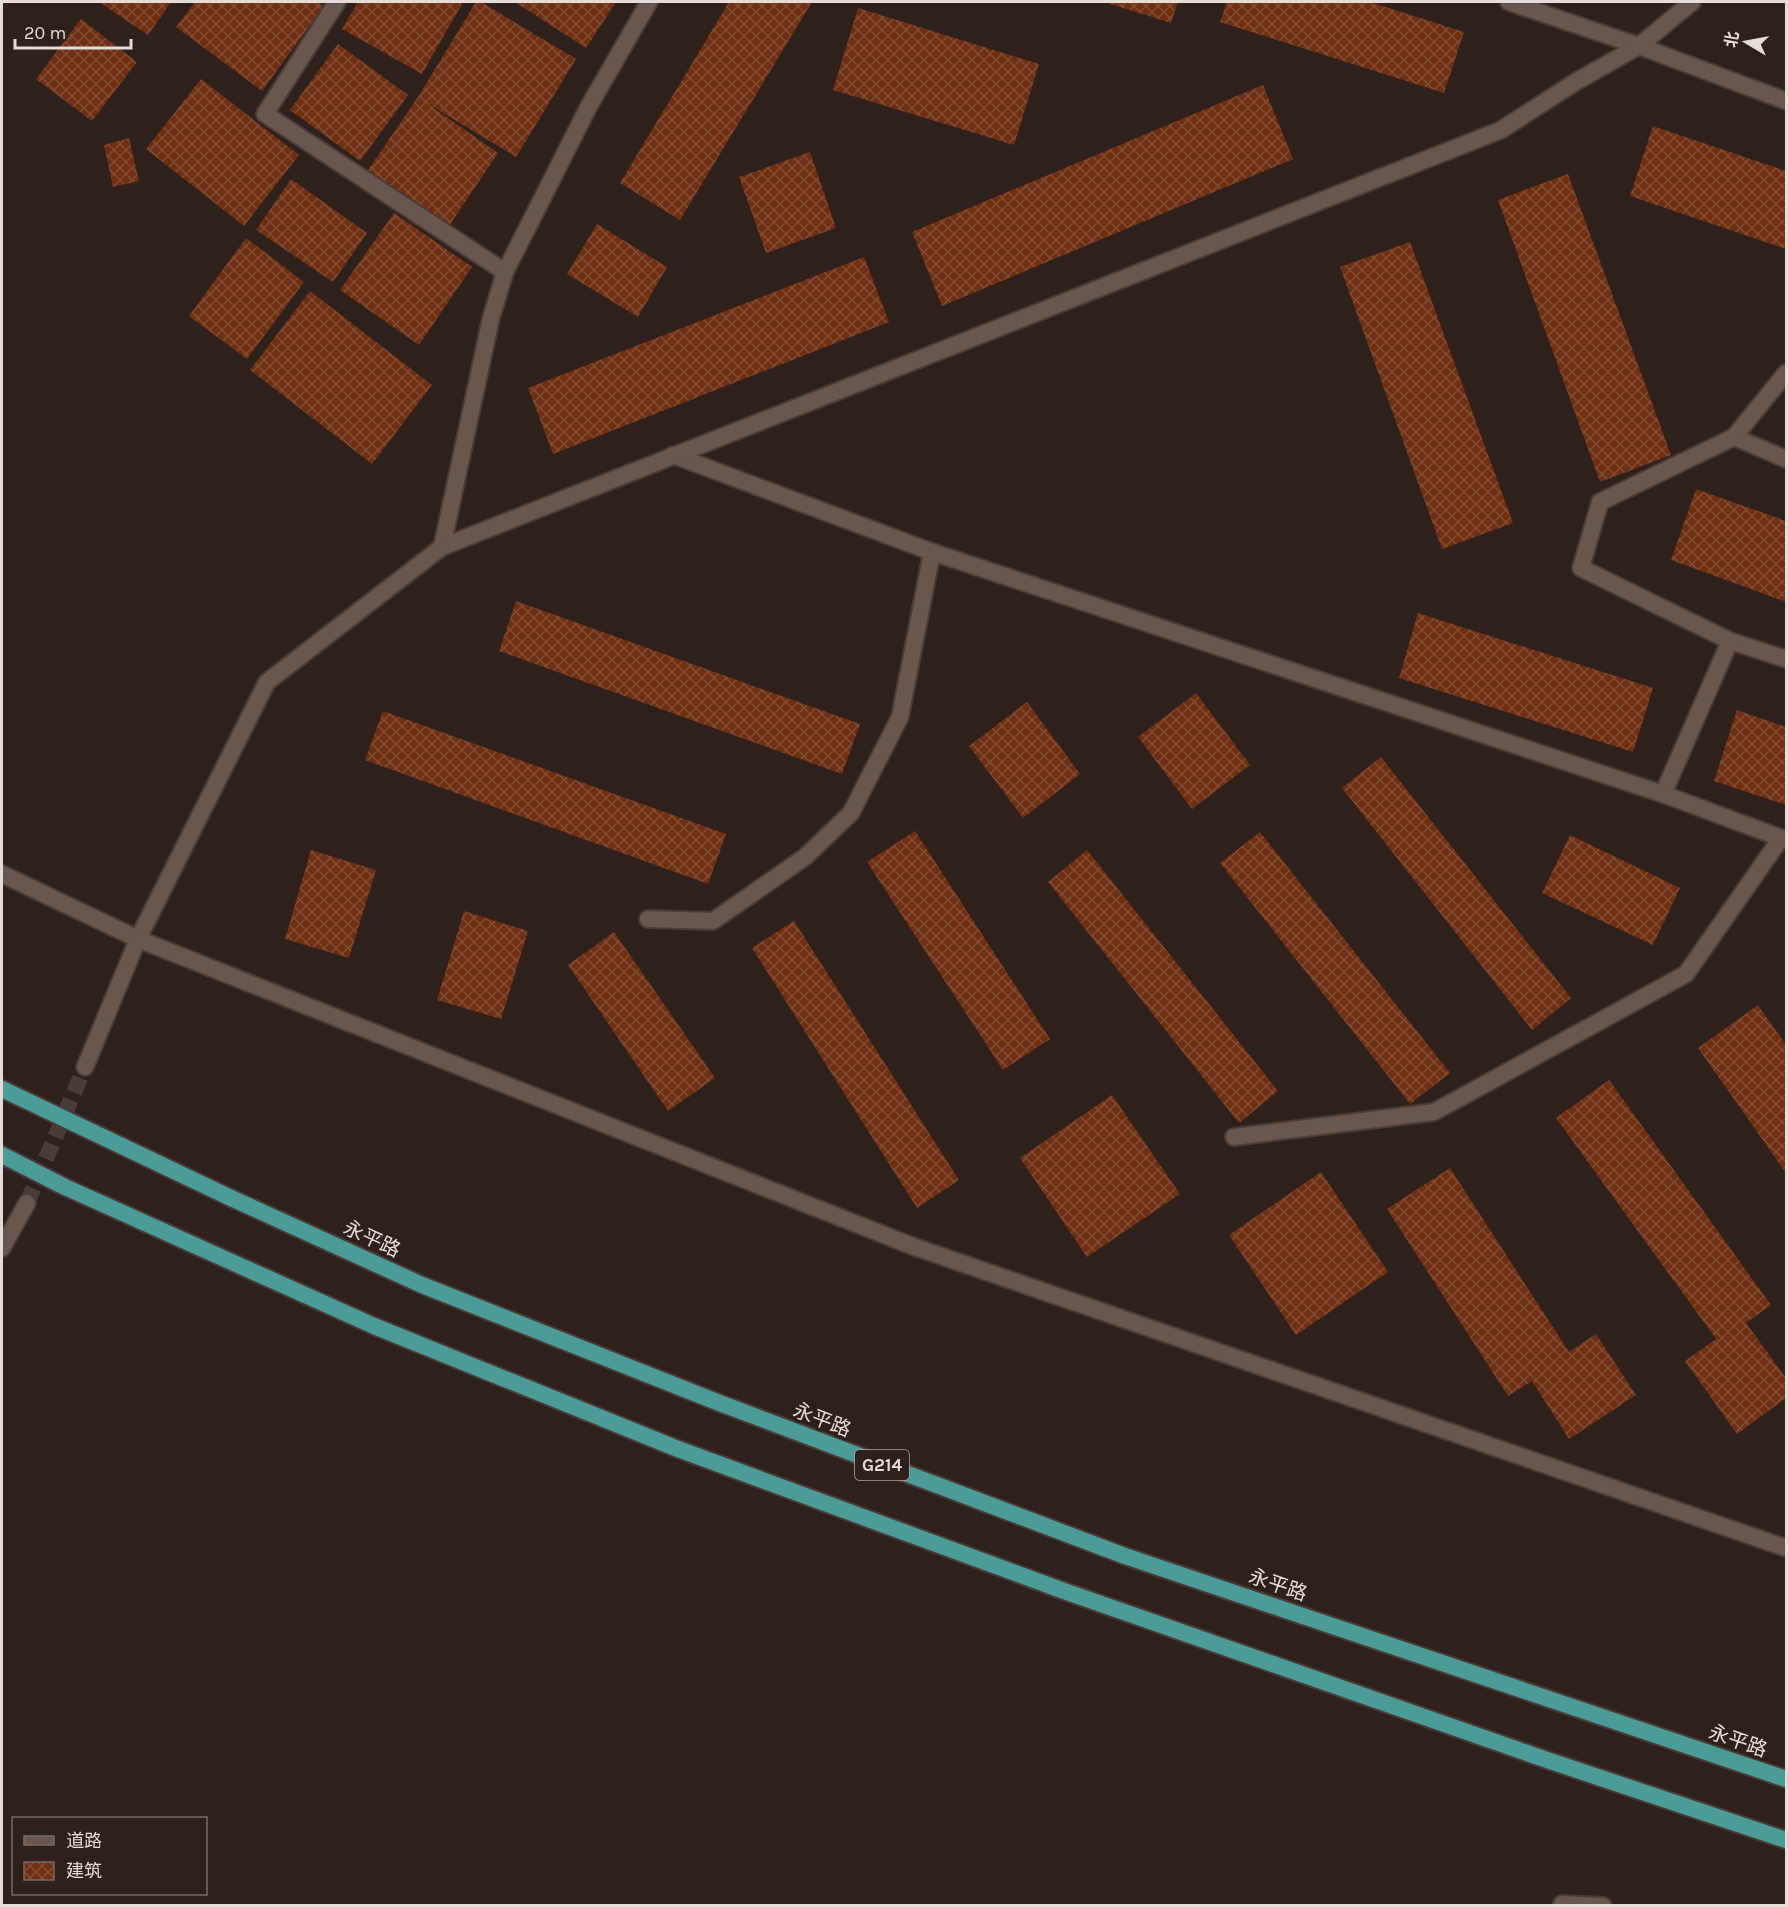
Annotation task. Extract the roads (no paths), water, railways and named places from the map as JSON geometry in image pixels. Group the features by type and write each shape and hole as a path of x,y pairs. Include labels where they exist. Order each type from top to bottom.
{"highway":[{"name":"永平路","path":"2,1089 231,1198 422,1285 717,1402 1125,1556 1786,1779"},
{"path":"2,1155 65,1187 374,1326 678,1449 1064,1591 1550,1761 1786,1840"}],"street":[{"path":"337,2 265,114 505,272"},
{"path":"442,548 491,318 505,272 589,106 649,2"},
{"path":"1509,2 1639,46 1786,101"},
{"path":"85,1067 138,939 267,682 442,548 1501,130 1577,81 1639,46 1692,2"},
{"path":"1786,373 1734,437 1600,502 1581,568 1730,641 1786,659"},
{"path":"1734,437 1786,459"},
{"path":"673,455 932,552 1663,795 1784,839 1686,974 1434,1112 1234,1137"},
{"path":"648,919 713,921 805,858 851,813 900,717 932,552"},
{"path":"1663,795 1730,641"},
{"path":"2,874 138,939 912,1246 1786,1548"},
{"path":"2,1248 27,1203"},
{"path":"1562,1904 1604,1905"}],"tunnel":[{"path":"27,1203 85,1067"}]}
